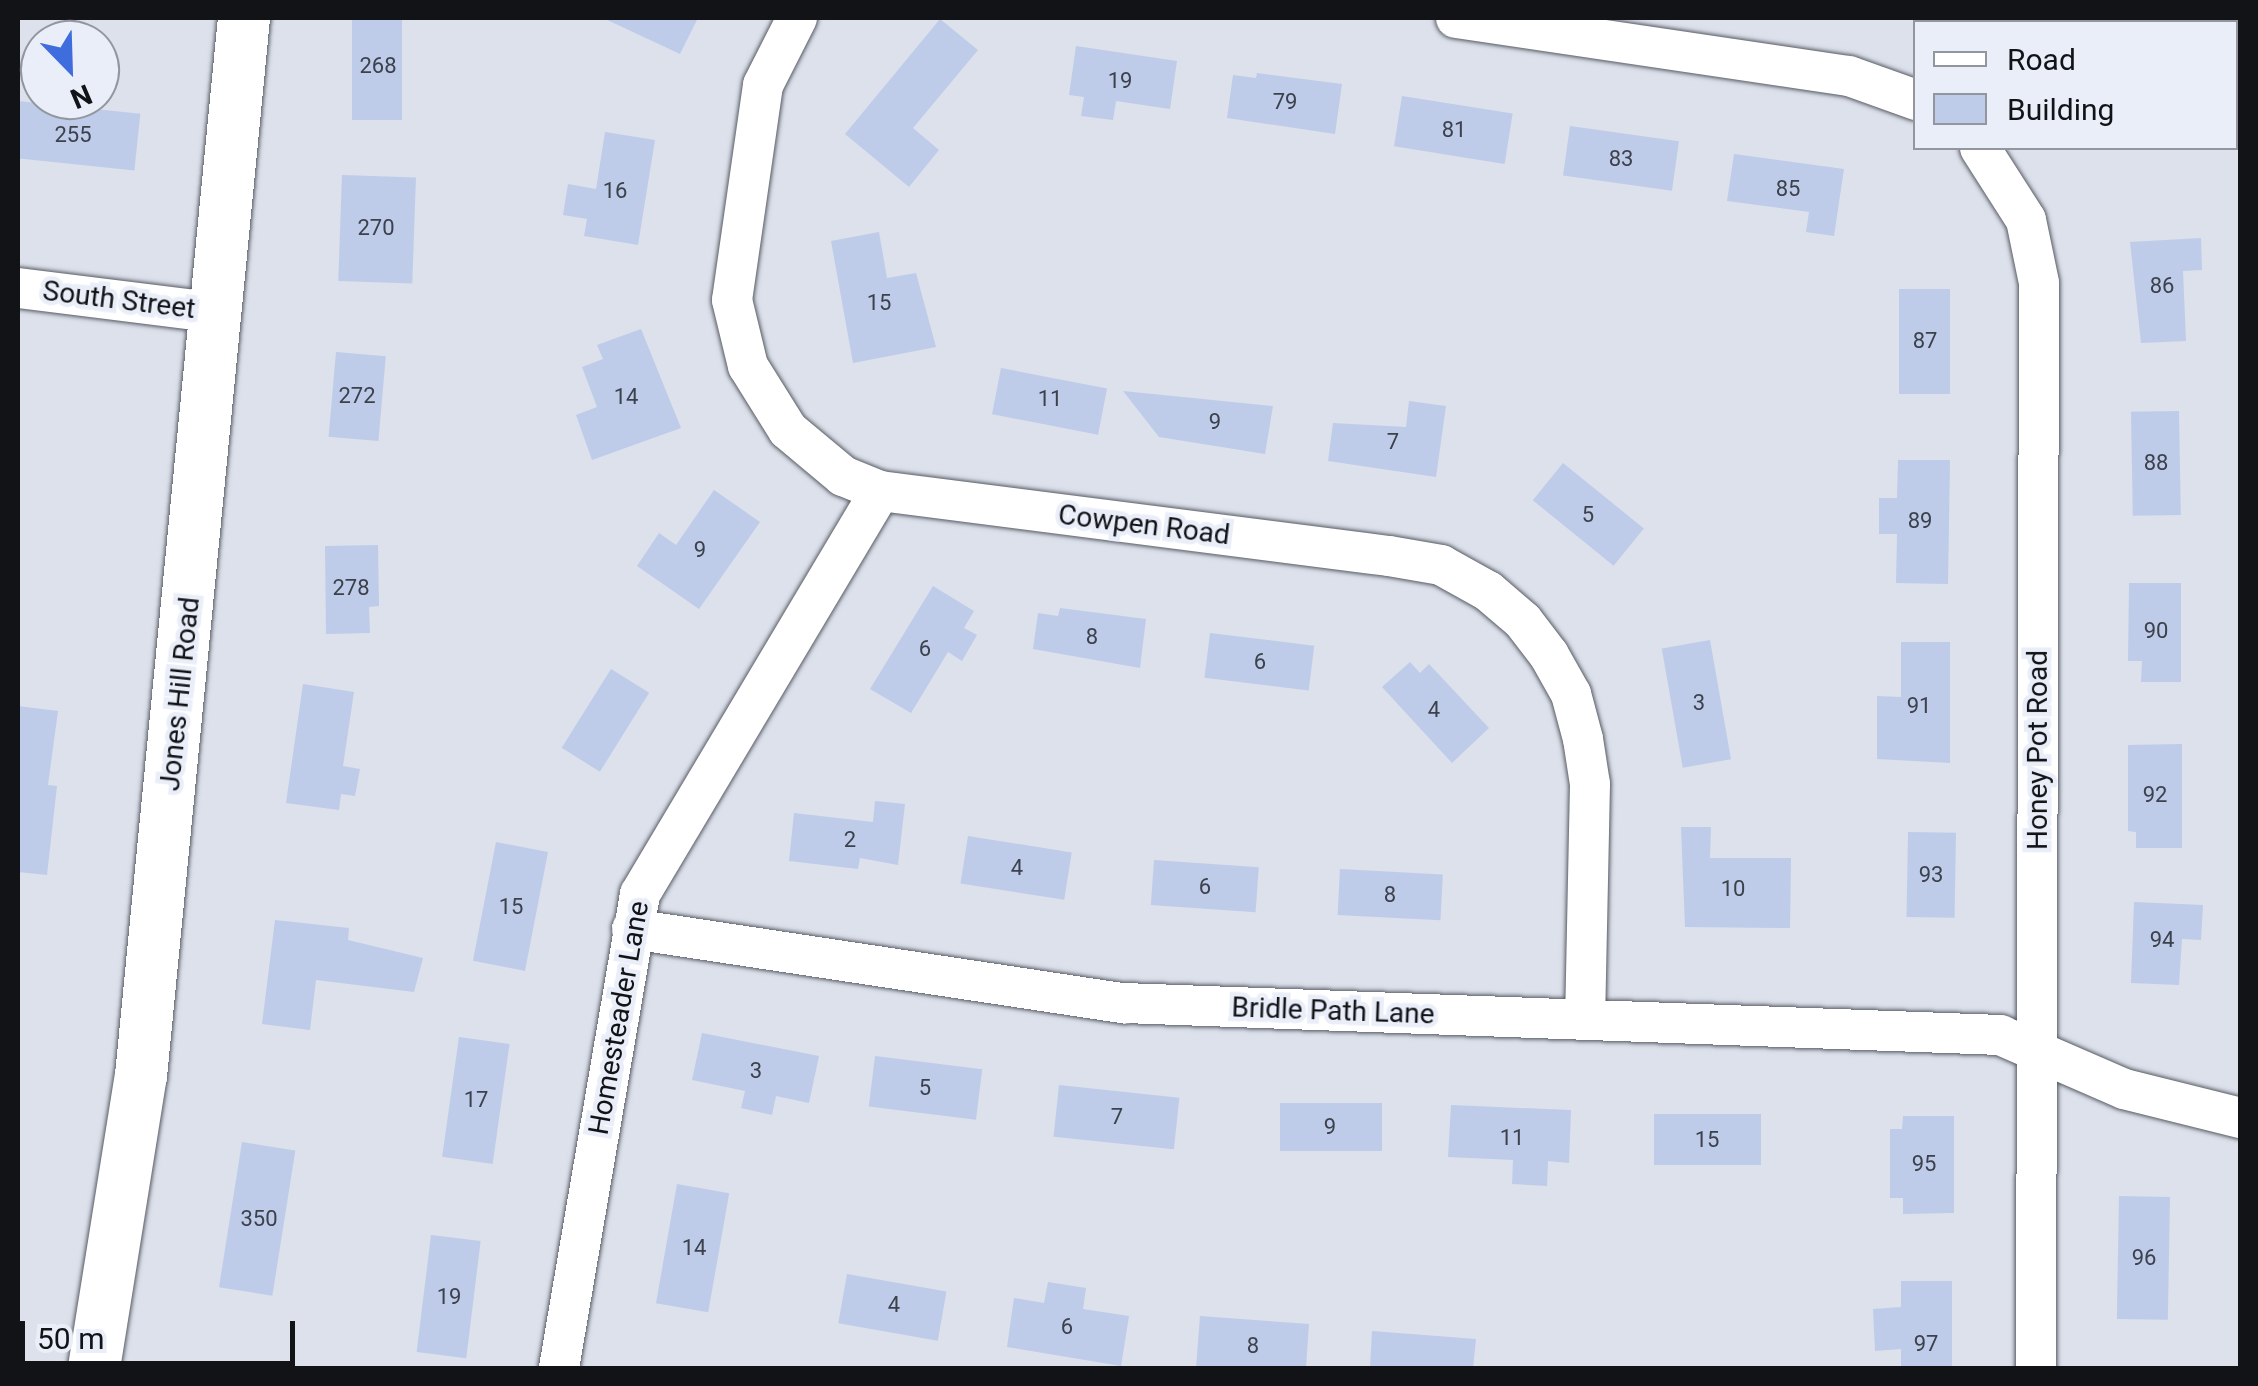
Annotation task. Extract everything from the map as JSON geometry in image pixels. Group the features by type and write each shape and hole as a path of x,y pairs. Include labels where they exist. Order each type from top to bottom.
{"main road":[{"name":"Jones Hill Road","path":"94,1368 140,1076 220,313 244,18"}],"street":[{"name":"Cowpen Road","path":"796,18 763,85 732,300 734,331 765,398 788,430 843,476 880,491 1390,556 1441,565 1488,592 1523,621 1549,656 1571,694 1584,739 1590,784 1585,1020"},
{"path":"1456,18 1849,76 1913,99"},
{"name":"Honey Pot Road","path":"1981,150 2026,220 2038,282 2036,1368"},
{"name":"South Street","path":"18,288 220,313"},
{"name":"Homesteader Lane","path":"559,1368 632,929 657,856 880,491"},
{"name":"Bridle Path Lane","path":"632,929 1124,1004 2000,1035 2124,1089 2240,1118"}],"building":[{"path":"352,18 402,18 402,120 352,120"},
{"path":"603,18 698,18 680,54"},
{"path":"940,19 978,50 913,128 939,150 909,187 845,134"},
{"path":"1076,46 1177,61 1170,109 1116,101 1113,120 1081,116 1084,97 1069,95"},
{"path":"1257,73 1342,84 1335,134 1227,118 1233,75 1256,78"},
{"path":"1402,96 1513,114 1505,164 1394,146"},
{"path":"18,101 20,120 120,120 120,112 140,114 134,171 18,158"},
{"path":"1570,126 1679,141 1672,191 1563,176"},
{"path":"605,132 655,140 638,245 584,236 587,219 563,215 568,184 596,189"},
{"path":"1734,154 1844,169 1834,236 1806,232 1809,212 1727,201"},
{"path":"342,175 416,178 412,284 338,281"},
{"path":"879,232 887,278 916,273 936,347 853,363 831,241"},
{"path":"2201,238 2202,270 2183,271 2186,341 2141,343 2130,242"},
{"path":"1899,289 1950,289 1950,394 1899,394"},
{"path":"641,329 681,428 592,460 576,415 597,407 582,367 603,359 597,345"},
{"path":"336,352 386,356 378,441 329,437"},
{"path":"1001,368 1107,389 1098,435 992,414"},
{"path":"1123,391 1273,406 1265,454 1159,437"},
{"path":"1409,401 1446,406 1436,477 1328,461 1333,423 1406,427"},
{"path":"2179,411 2181,515 2133,516 2131,412"},
{"path":"1898,460 1950,460 1948,584 1896,583 1897,534 1879,534 1879,498 1897,498"},
{"path":"1563,463 1644,528 1614,566 1533,500"},
{"path":"714,490 760,522 699,609 637,566 659,533 676,545"},
{"path":"378,545 379,606 369,607 370,633 326,634 325,546"},
{"path":"2129,583 2181,583 2181,682 2141,682 2142,661 2128,661"},
{"path":"933,586 974,611 964,628 977,635 962,661 948,652 911,713 870,689"},
{"path":"1060,608 1146,619 1140,668 1033,649 1038,613 1058,616"},
{"path":"1210,633 1314,646 1309,690 1205,678"},
{"path":"1710,640 1731,759 1683,768 1662,649"},
{"path":"1901,642 1950,642 1950,763 1877,759 1877,696 1901,697"},
{"path":"1410,662 1420,673 1429,664 1489,728 1452,763 1382,687"},
{"path":"611,669 649,693 600,772 562,748"},
{"path":"303,684 354,692 343,766 360,769 355,796 341,794 339,810 286,803"},
{"path":"18,706 58,711 48,785 57,786 47,875 18,872"},
{"path":"2182,744 2182,848 2136,848 2136,832 2128,831 2128,745"},
{"path":"875,801 905,804 898,865 860,858 858,869 789,861 794,813 873,822"},
{"path":"1681,827 1711,827 1710,858 1791,858 1790,928 1685,927"},
{"path":"1908,832 1956,833 1955,918 1907,917"},
{"path":"968,836 1072,852 1064,900 960,883"},
{"path":"496,842 548,852 525,971 473,961"},
{"path":"1154,860 1259,867 1256,912 1151,905"},
{"path":"1340,869 1443,874 1440,920 1338,915"},
{"path":"2134,902 2203,905 2201,940 2182,939 2179,985 2131,983"},
{"path":"275,920 349,928 348,940 423,958 414,992 316,980 310,1030 262,1024"},
{"path":"702,1033 819,1056 809,1103 776,1096 772,1115 741,1108 745,1091 692,1080"},
{"path":"459,1037 510,1044 493,1164 442,1157"},
{"path":"875,1056 982,1069 976,1120 869,1107"},
{"path":"1059,1085 1179,1098 1174,1149 1054,1137"},
{"path":"1280,1103 1382,1103 1382,1151 1280,1151"},
{"path":"1451,1105 1571,1110 1569,1163 1548,1161 1547,1186 1512,1184 1513,1160 1448,1157"},
{"path":"1654,1114 1761,1114 1761,1165 1654,1165"},
{"path":"1903,1116 1954,1116 1954,1213 1903,1214 1903,1198 1890,1198 1890,1129 1902,1129"},
{"path":"242,1142 295,1150 272,1296 219,1287"},
{"path":"677,1184 729,1193 708,1312 656,1303"},
{"path":"2119,1196 2170,1197 2168,1320 2117,1319"},
{"path":"431,1235 481,1241 466,1358 417,1352"},
{"path":"847,1274 946,1292 938,1341 838,1323"},
{"path":"1901,1281 1952,1281 1952,1368 1901,1368 1901,1349 1875,1351 1873,1309 1901,1307"},
{"path":"1048,1282 1086,1288 1083,1309 1129,1316 1121,1366 1007,1347 1014,1298 1044,1303"},
{"path":"1200,1316 1309,1324 1306,1368 1196,1368"},
{"path":"1372,1331 1476,1339 1473,1368 1370,1368"}]}
